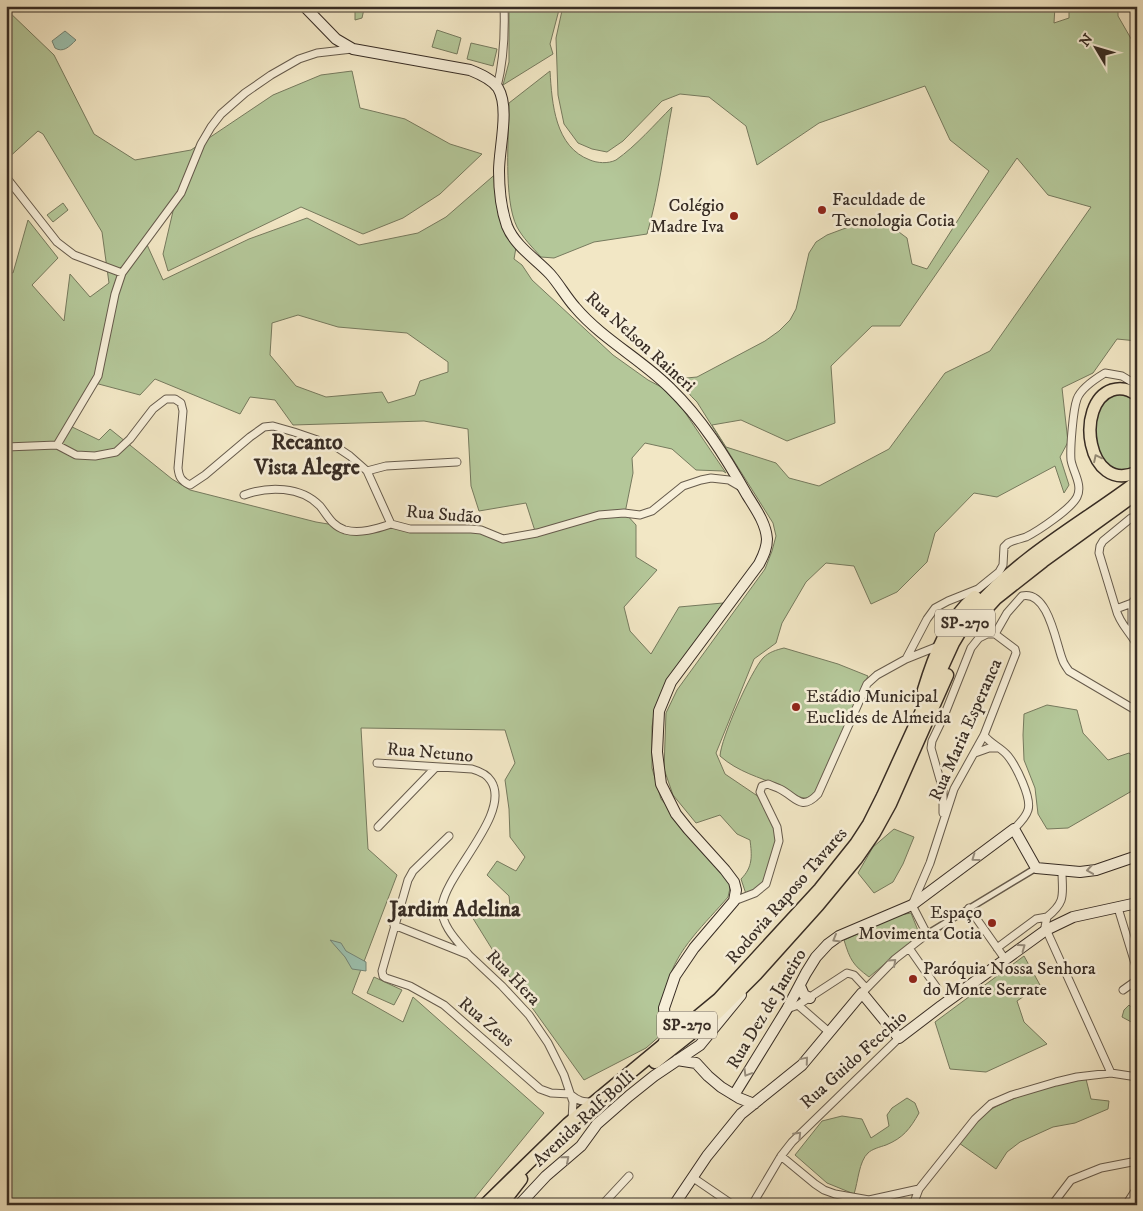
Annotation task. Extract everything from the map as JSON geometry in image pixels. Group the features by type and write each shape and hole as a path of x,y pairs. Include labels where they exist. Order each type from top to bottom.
{"highway":[{"path":"1137,395 1130,390 1117,388 1105,392 1092,410 1091,427 1093,454 1102,468 1107,472 1120,476 1137,473"},
{"path":"1060,536 1137,473"},
{"name":"Rodovia Raposo Tavares","path":"483,1205 570,1123 719,999 749,968 820,889 856,844 884,796 940,671 964,624 994,588 1028,560 1137,482"},
{"name":"Rodovia Raposo Tavares","path":"492,1205 594,1109 697,1030 756,974 838,880 874,833 890,804 952,663 973,623 996,598 1137,493"},
{"path":"914,730 930,669 959,614 972,599 1014,567 1028,560"},
{"path":"500,1205 529,1169"}],"main road":[{"path":"304,6 336,38 353,48 470,70 482,74 497,87"},
{"name":"Rua Nelson Raineri","path":"497,87 503,102 499,171 502,207 508,228 517,242 550,274 576,308 599,330 648,368 692,411 714,440 744,489 765,529 767,540 765,552 759,564 671,682 659,710 657,735 659,770 662,784 676,814 734,882 736,890 734,902"},
{"path":"1014,830 1036,868 1062,871 1096,870 1137,856"},
{"name":"Rua Dez de Janeiro","path":"736,1097 816,957 828,944 839,936 912,905 1014,830"},
{"path":"663,1045 666,1035 664,1008 676,976 694,948 734,902"},
{"name":"Rua Guido Fecchio","path":"899,1038 1046,930 1073,917 1137,903"},
{"name":"Avenida Ralf Bolli","path":"518,1205 546,1176 581,1146 597,1124 629,1096 695,1048 712,1032 756,974"},
{"path":"800,986 800,991 810,998"},
{"path":"674,1205 707,1156 741,1114 802,1065 864,990 899,1038"},
{"path":"664,1021 670,1026 686,1026"},
{"path":"695,1048 696,1063"},
{"path":"677,1060 696,1063 708,1076 736,1097 754,1104"},
{"path":"736,1097 741,1114"}],"street":[{"path":"497,87 501,72 505,30 504,6"},
{"path":"6,447 57,445 98,376 115,294 122,273 181,193 205,136 221,114 271,75 299,59 317,53 353,48"},
{"path":"6,177 57,242 74,255 122,273"},
{"path":"906,659 927,619 935,608 978,588 999,572 1003,565 1004,547 1008,543 1038,530 1067,509 1076,499 1079,492 1072,461 1071,442 1077,398 1087,386 1105,373 1122,376 1132,382"},
{"name":"Rua Sudão","path":"57,445 76,454 95,456 116,452 130,439 153,409 166,399 175,399 181,403 183,411 178,468 179,477 185,483 190,485 206,475 250,437 264,427 274,426 336,446 367,471 391,524 410,529 481,530 503,539 536,533 599,515 640,515 652,511 683,486 701,480 711,478 728,480 744,489"},
{"path":"367,471 386,466 457,462"},
{"path":"244,495 266,489 300,493 311,498 334,525 346,530 369,531 391,524"},
{"path":"1131,518 1103,541 1099,553 1118,618 1132,635 1137,645"},
{"path":"927,934 912,905 930,863 943,818 943,790 931,748 932,740 944,716 971,648 979,638 987,634 995,634 1014,604 1022,596 1030,596 1042,604 1048,614 1063,661 1069,671 1137,711"},
{"path":"1116,609 1134,600 1132,635"},
{"name":"Rua Maria Esperanca","path":"943,818 954,788 975,754 984,734 1016,653 1015,648 995,634"},
{"path":"734,902 755,893 766,884 780,841 777,827 760,792 762,786 768,784 780,789 796,801 803,803 812,801 818,794 827,775 867,684 878,675 906,659 941,645"},
{"path":"984,734 1007,755 1017,771 1029,800 1028,813 1014,830"},
{"path":"975,754 989,748 998,748"},
{"name":"Rua Netuno","path":"377,763 472,769 482,773 492,781 495,794 493,809 483,832 447,889 442,907 445,924 469,955"},
{"path":"378,827 436,766"},
{"path":"394,925 408,880 414,871 449,836"},
{"path":"786,1009 810,998 847,973 854,975 864,990 895,960 927,934 1036,868"},
{"path":"997,948 1036,919 1047,917 1057,909 1061,903 1062,871"},
{"path":"969,908 1005,959"},
{"path":"1118,908 1137,970"},
{"path":"1047,917 1045,923 1046,930 1111,1073"},
{"name":"Rua Hera","path":"394,925 469,955 529,1015 548,1043 564,1075 574,1102 574,1111 570,1123"},
{"name":"Rua Zeus","path":"394,925 382,971 386,978 410,986 444,1005 540,1089 551,1093 570,1094 577,1100 584,1102 594,1102"},
{"path":"909,948 937,988"},
{"path":"1123,990 1137,980"},
{"path":"798,1005 829,1032"},
{"name":"Rua Guido Fecchio","path":"752,1205 781,1156 792,1142 899,1038"},
{"path":"913,1205 919,1189 974,1119 991,1104 1012,1095 1078,1077 1111,1073 1137,1077"},
{"path":"781,1156 815,1184 835,1194 869,1200 919,1189"},
{"path":"1052,1205 1071,1180 1101,1168 1137,1161"},
{"path":"602,1205 629,1176"},
{"path":"692,1177 733,1205"},
{"path":"1126,1205 1137,1188"}],"shaded area":[{"path":"355,6 370,6 370,8 364,9 362,18 355,20"},
{"path":"509,6 560,6 550,44 553,54 503,85 509,62"},
{"path":"563,6 1055,6 1054,23 1069,18 1069,6 1118,6 1118,16 1137,49 1137,341 1117,339 1093,373 1062,388 1068,442 1060,457 1069,485 1064,493 1055,466 997,497 974,493 935,533 927,562 897,592 871,604 854,566 826,563 806,582 782,623 776,643 754,659 716,753 725,774 762,799 768,808 778,841 765,884 746,894 741,879 750,866 750,840 737,834 720,815 696,823 673,795 664,769 666,713 677,690 765,569 776,536 773,523 697,402 676,379 697,377 765,341 779,331 790,320 796,309 809,253 816,242 827,235 880,218 907,238 912,264 927,269 989,171 950,140 925,86 819,123 757,165 746,126 709,97 680,94 662,101 623,141 607,152 592,149 578,143 564,124 558,95 556,38","holes":["1017,158 1048,195 1091,207 990,351 945,373 889,449 819,486 789,478 776,463 726,447 712,425 741,420 787,441 835,423 831,366 872,326 900,326"]},
{"path":"6,9 54,55 94,134 135,160 191,150 273,95 321,75 352,71 360,108 405,119 450,144 482,154 440,194 403,218 363,234 301,207 168,271 163,254 177,194 144,238 163,280 249,239 307,218 359,245 418,233 446,217 499,171 502,207 517,242 514,259 522,265 532,280 613,355 648,380 663,388 684,411 726,473 723,471 696,470 672,449 645,443 632,458 633,473 625,513 636,525 636,557 657,570 624,607 630,631 651,654 679,607 723,603 665,687 655,707 652,727 652,768 661,799 729,880 730,888 728,897 693,937 678,959 668,983 662,1034 646,1048 584,1080 505,970 469,912 485,905 499,914 510,905 509,896 487,875 497,861 516,871 525,857 510,837 505,780 515,763 505,730 361,728 368,849 397,875 352,993 403,1022 413,997 544,1113 469,1205 6,1205 6,271 13,273 28,220 58,258 32,285 64,321 70,274 90,297 109,283 102,232 43,134 38,131 6,160","holes":["298,315 338,327 407,333 448,362 448,372 420,381 415,395 388,403 382,392 326,397 296,386 270,355 272,323","155,379 240,414 250,397 275,400 293,425 424,421 468,429 471,486 479,511 526,503 535,531 503,539 471,529 410,529 391,524 346,530 334,525 190,490 172,479 110,429 99,440 66,424 91,382 140,395"]},
{"path":"437,30 461,38 457,54 432,47"},
{"path":"65,31 76,40 63,50 55,48 52,41"},
{"path":"471,43 497,49 493,66 467,59"},
{"path":"550,71 554,110 562,135 578,154 593,161 606,163 616,160 638,142 672,107 658,187 647,234 594,242 554,258 541,257 519,231 513,215 508,184 509,103"},
{"path":"63,203 68,210 53,222 47,215"},
{"path":"1116,393 1128,397 1137,406 1137,465 1129,471 1118,472 1096,455 1094,414 1097,404"},
{"name":"Estádio Municipal Euclides de Almeida","path":"784,648 838,664 868,676 816,793 806,798 799,797 783,787 741,770 720,756 725,735 744,690 758,665 768,654"},
{"path":"1047,705 1077,710 1083,733 1108,760 1129,753 1137,759 1137,788 1068,828 1047,829 1038,814 1035,788 1024,760 1024,714"},
{"path":"894,829 914,837 893,882 874,893 858,873 873,847"},
{"path":"911,913 919,933 917,937 869,977 853,962 844,940 900,915"},
{"path":"330,940 341,943 346,951 366,962 366,971 352,969 345,957"},
{"path":"1024,956 1040,985 1017,1001 1024,1022 1047,1044 986,1072 950,1069 935,1022"},
{"path":"374,977 402,990 394,1005 367,993"},
{"path":"1129,1005 1137,1012 1137,1025 1122,1017 1124,1010"},
{"path":"1086,1079 1091,1099 1109,1101 1108,1109 1075,1123 1053,1127 1020,1142 1007,1152 996,1169 959,1143 975,1121 996,1106 1044,1088"},
{"path":"907,1098 915,1103 919,1113 902,1136 868,1153 861,1166 854,1194 827,1183 795,1155 822,1121 842,1116 862,1119 871,1138 889,1126 887,1115 892,1108"}],"place":[{"name":"Faculdade de Tecnologia Cotia","path":"822,210"},
{"name":"Colégio Madre Iva","path":"734,216"},
{"name":"Estádio Municipal Euclides de Almeida","path":"796,707"},
{"name":"Espaço Movimenta Cotia","path":"992,923"},
{"name":"Paróquia Nossa Senhora do Monte Serrate","path":"913,979"}],"district":[{"name":"Recanto Vista Alegre","path":"307,455"},
{"name":"Jardim Adelina","path":"455,909"}]}
